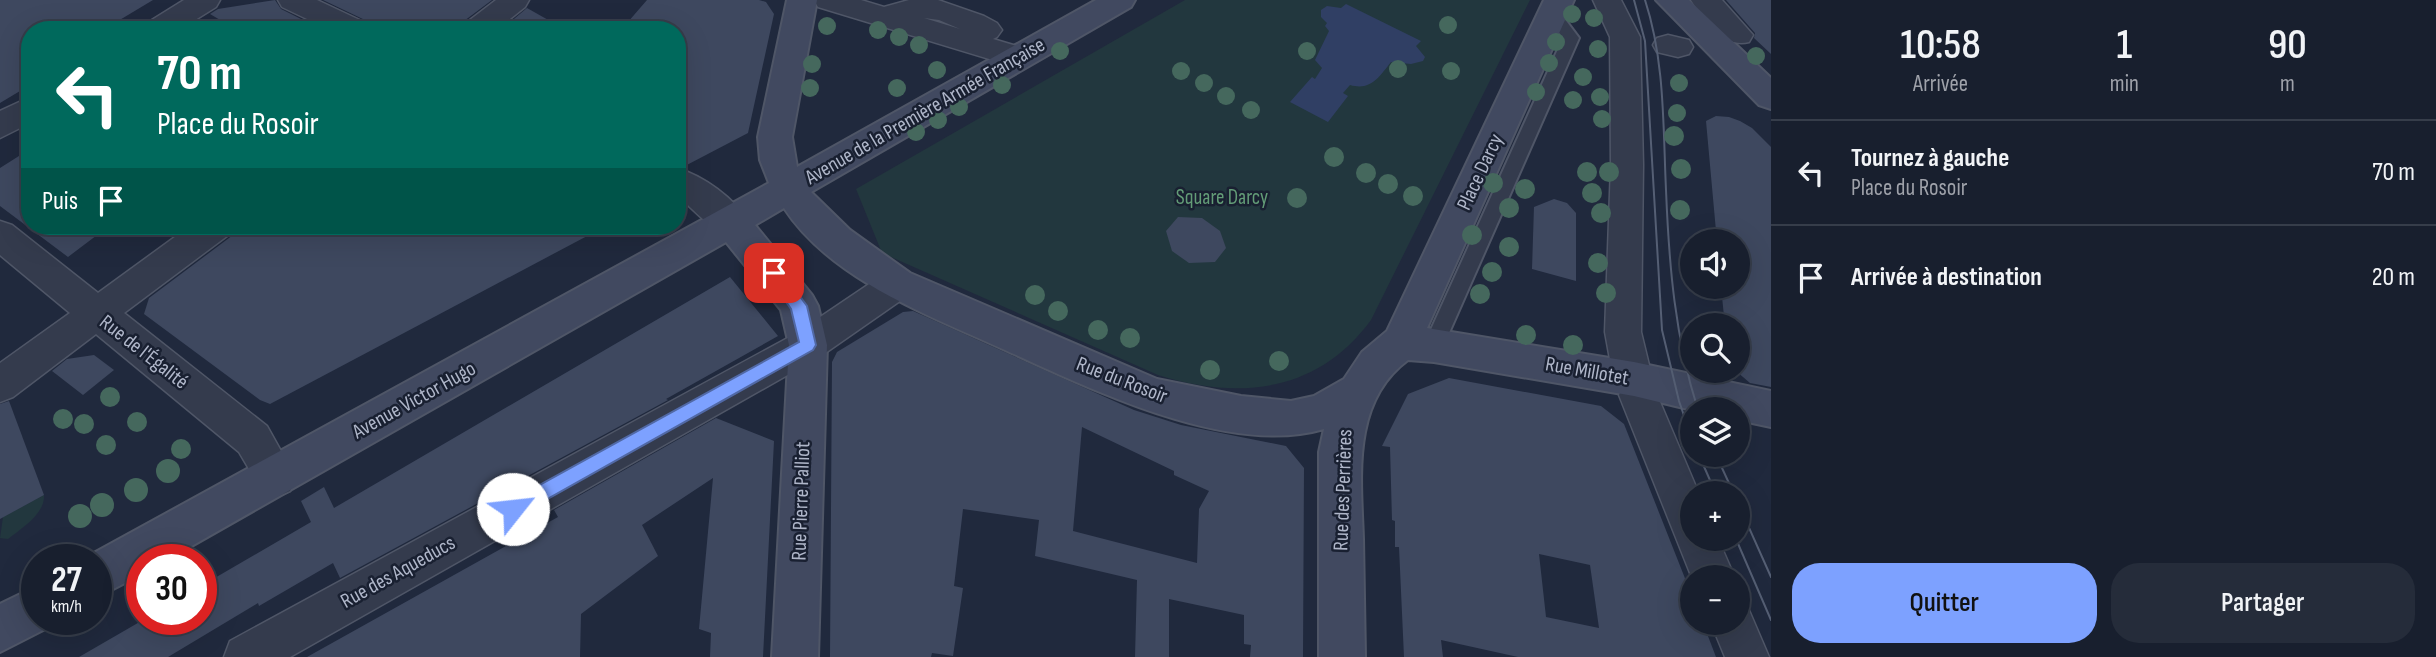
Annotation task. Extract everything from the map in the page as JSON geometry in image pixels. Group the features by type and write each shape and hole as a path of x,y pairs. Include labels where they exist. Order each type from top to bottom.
{"main road":[{"name":"Rue du Rosoir","path":"802,0 775,137 774,152 780,172 789,189 827,231 897,284 1124,384 1155,396 1193,405 1241,414 1291,419 1322,412 1356,392"},
{"name":"Avenue de la Première Armée Française","path":"731,222 1119,0"},
{"path":"1671,0 1771,97"},
{"name":"Place Darcy","path":"1417,344 1519,122 1556,7"},
{"name":"Rue Pierre Palliot","path":"731,222 789,290 799,306 808,345 795,657"},
{"name":"Avenue Victor Hugo","path":"112,567 731,222"},
{"name":"Rue Millotet","path":"1417,344 1530,354 1771,409"},
{"name":"Rue des Perrières","path":"1342,657 1340,452 1345,419 1356,392 1387,352 1417,344"},
{"path":"0,629 21,618"}],"street":[{"path":"172,21 206,0"},
{"path":"292,0 337,21"},
{"path":"488,21 515,0"},
{"path":"828,0 1024,54"},
{"path":"1607,0 1630,38 1623,332 1634,380 1680,497"},
{"path":"1705,1 1738,35"},
{"path":"0,126 21,113"},
{"path":"686,186 731,222"},
{"name":"Rue de l'Égalité","path":"0,235 253,439 276,478"},
{"path":"0,385 203,235"},
{"name":"Rue des Aqueducs","path":"246,657 808,345 897,284"},
{"path":"1738,635 1747,657"}],"green space":[{"name":"Square Darcy","path":"1185,0 1530,0 1371,320 1350,344 1327,363 1302,376 1275,384 1218,388 1189,383 1158,375 882,253 856,189"},
{"path":"44,495 41,508 32,520 8,539 0,538 3,517"}],"water":[{"path":"1346,4 1421,41 1416,46 1425,57 1423,61 1411,64 1391,62 1369,84 1350,85 1343,93 1348,96 1328,122 1290,102 1312,77 1315,79 1322,68 1315,60 1329,31 1325,26 1327,23 1321,17 1321,10 1327,6 1341,8"}],"building":[{"path":"0,0 153,0 118,21 21,21 21,90 0,103"},
{"path":"275,0 281,9 305,21 222,21 210,14 218,9"},
{"path":"323,0 492,0 464,21 367,21"},
{"path":"647,0 766,2 774,14 748,133 686,165 686,21 629,21"},
{"path":"1726,0 1771,0 1771,54 1754,38 1755,33"},
{"path":"527,8 550,21 512,21"},
{"path":"1716,116 1740,121 1752,128 1771,147 1771,387 1750,383 1750,313 1724,313 1722,299 1750,299 1750,229 1716,229 1706,121"},
{"path":"21,155 21,222 0,206 0,168"},
{"path":"1554,199 1567,203 1576,213 1576,281 1532,269 1534,207"},
{"path":"1178,217 1202,218 1220,231 1226,248 1215,262 1189,263 1172,251 1166,231"},
{"path":"39,235 97,235 68,257"},
{"path":"233,235 589,235 270,404 260,400 144,314 149,298"},
{"path":"730,277 778,336 666,399 668,400 340,578 333,563 217,628 217,577 311,522 301,501 324,487 334,508"},
{"path":"913,311 1134,410 1181,425 1286,446 1304,468 1303,657 1250,657 1251,645 1244,644 1244,615 1169,599 1169,657 1135,657 1137,580 1035,556 1039,520 963,509 954,586 963,588 953,656 932,653 931,657 830,657 832,362 837,352 903,312","holes":["1082,427 1174,471 1174,475 1209,491 1199,509 1197,563 1073,531"]},
{"path":"94,355 114,370 83,395 52,371 67,359"},
{"path":"1449,378 1601,406 1624,424 1680,566 1680,635 1708,635 1716,657 1518,657 1441,640 1443,657 1404,657 1399,547 1395,547 1395,521 1392,520 1390,447 1382,446 1408,394","holes":["1539,554 1590,565 1599,628 1546,617"]},
{"path":"9,401 44,495 0,519 0,404"},
{"path":"716,418 774,441 763,657 710,657 711,633 699,629 713,478 642,525 658,556 581,614 580,657 307,657 558,517 554,510"},
{"path":"126,630 126,635 205,635 168,657 79,657"}],"tram line":[{"path":"1634,0 1645,41 1662,330 1680,404"},
{"path":"1645,0 1660,70 1674,301 1694,397"},
{"path":"1704,467 1710,481"},
{"path":"1722,467 1728,481"},
{"path":"1750,530 1771,577"},
{"path":"1741,551 1771,620"}],"route":[{"path":"513,509 808,345 799,306 774,273"}]}
